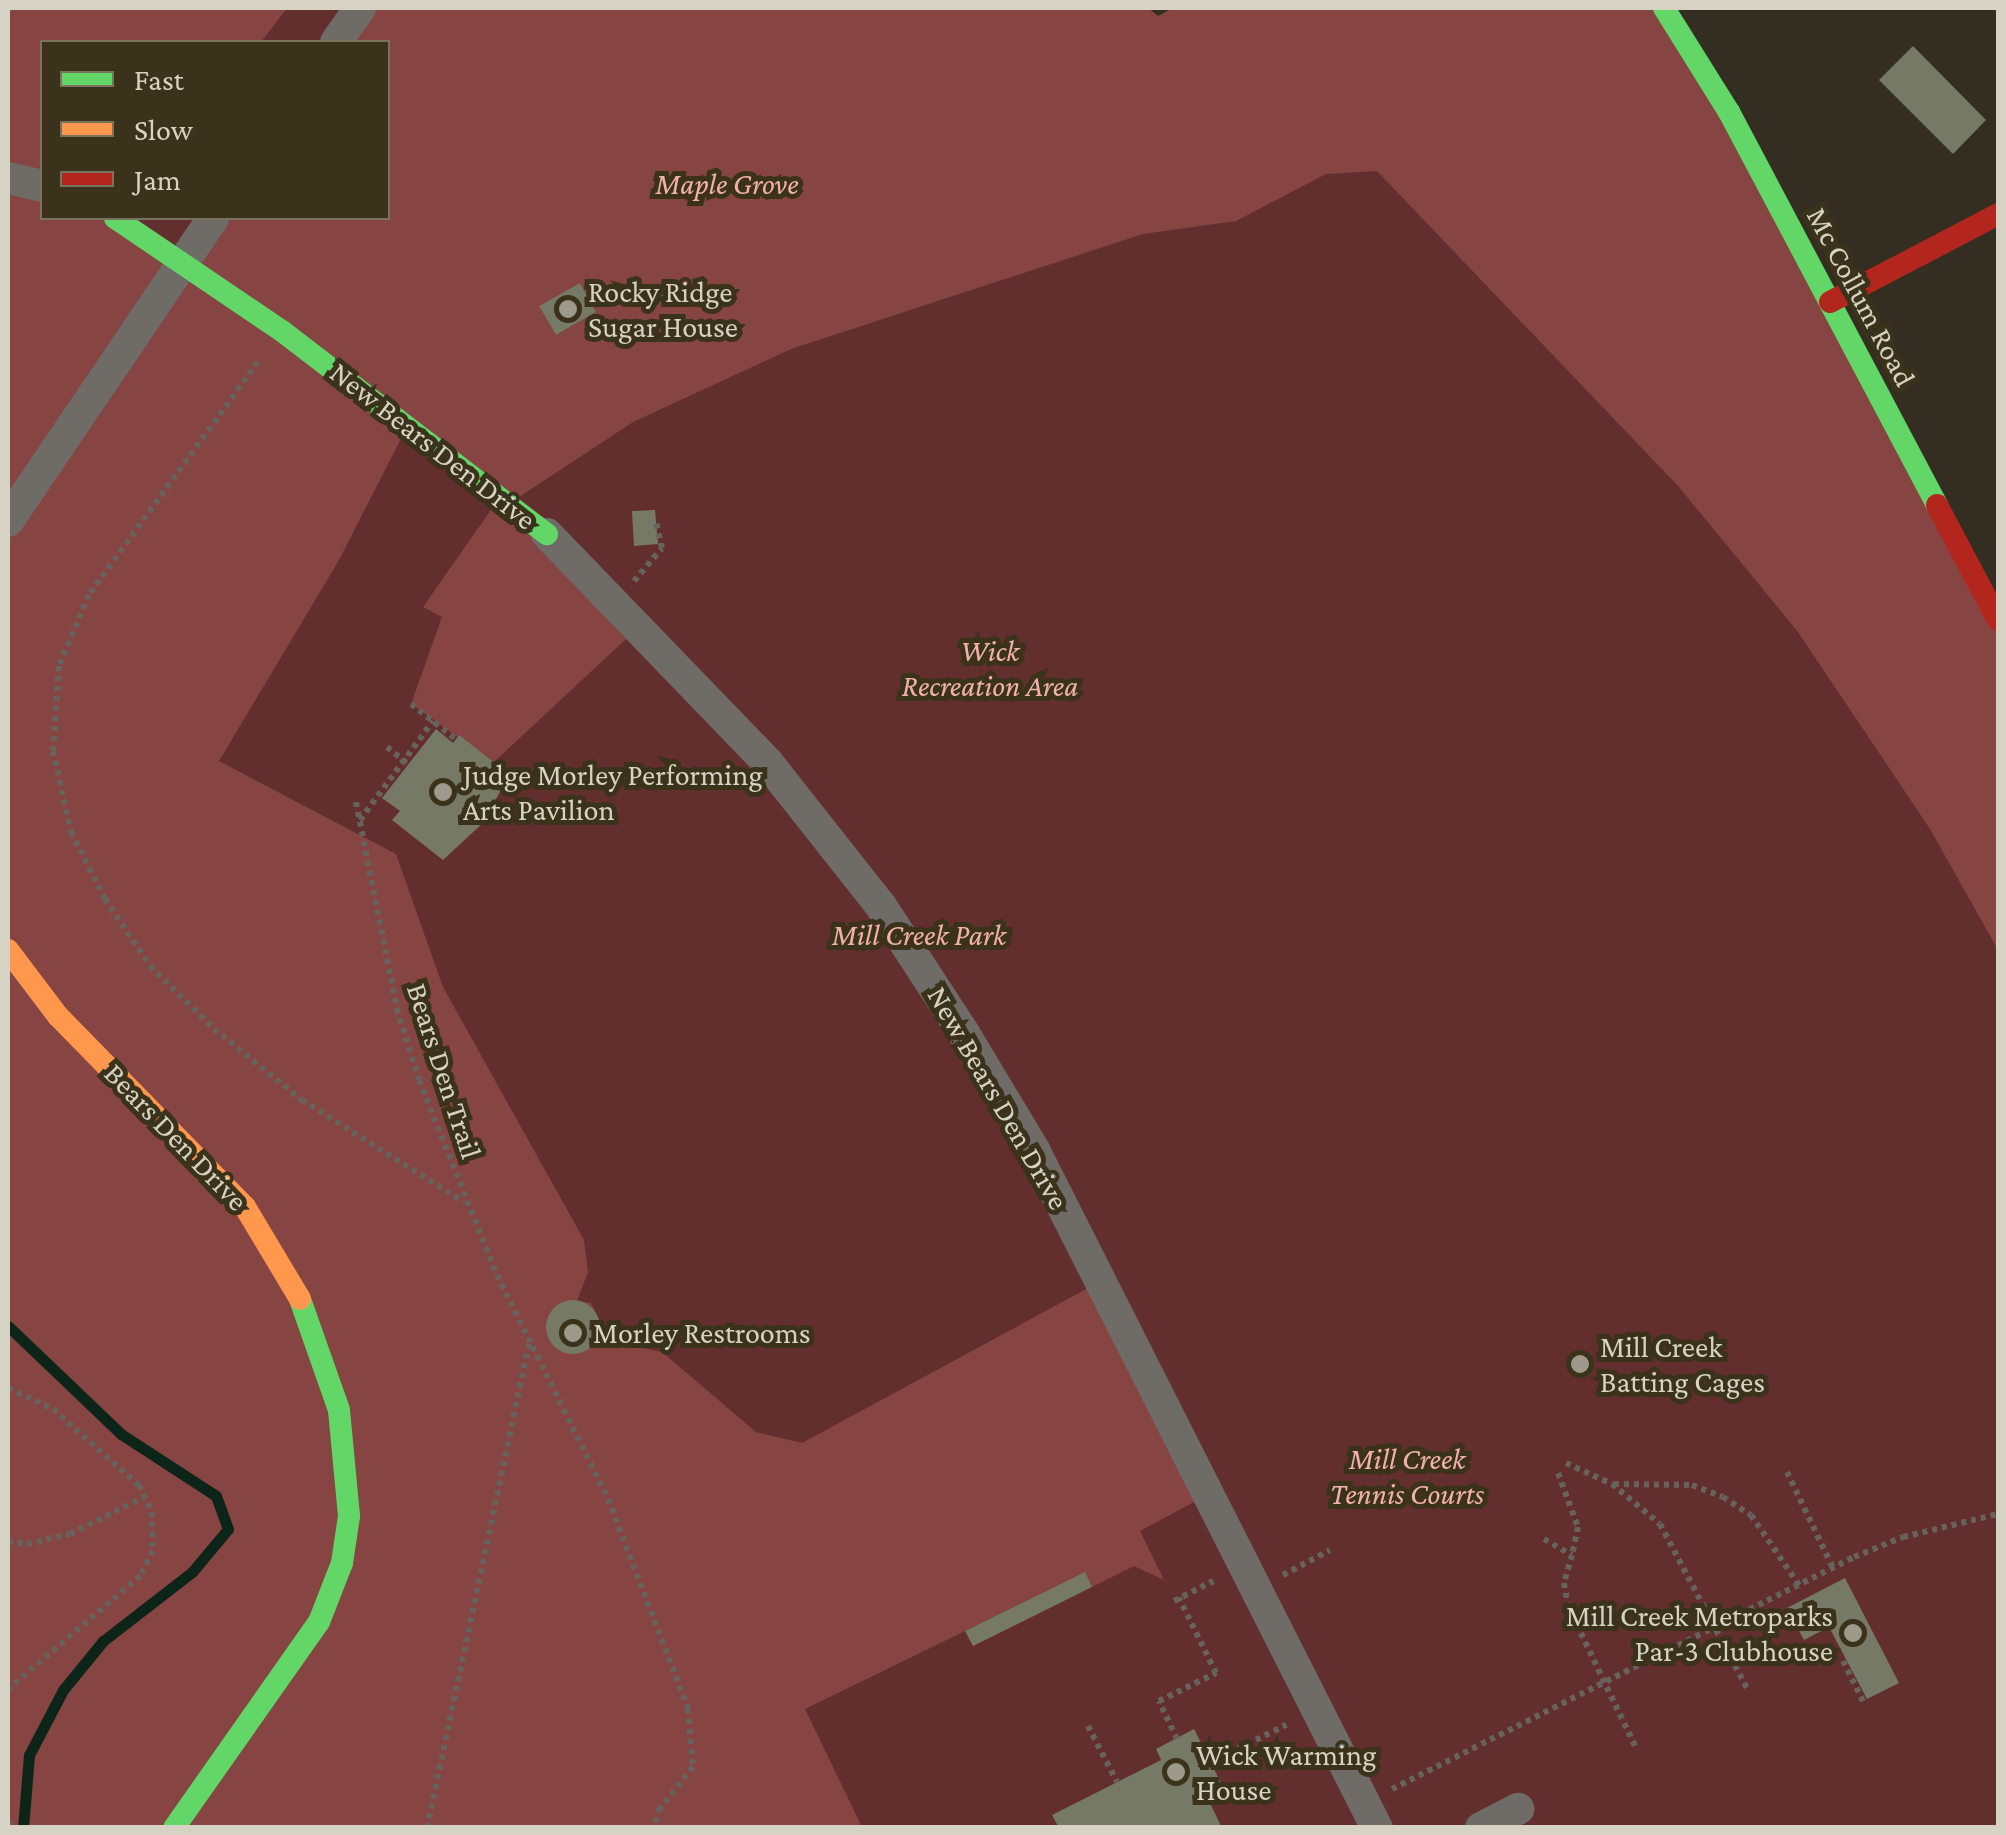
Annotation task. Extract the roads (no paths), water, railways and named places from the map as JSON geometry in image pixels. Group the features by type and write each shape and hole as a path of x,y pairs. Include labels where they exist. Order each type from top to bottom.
{"street":[{"path":"337,40 360,8"},
{"name":"Mc Collum Road","path":"1664,8 1730,112 1998,620"},
{"path":"8,178 40,186"},
{"path":"1830,302 1998,214"},
{"name":"New Bears Den Drive","path":"118,220 282,330 547,534 616,600 768,763 881,906 955,1018 1034,1150 1371,1815"},
{"path":"8,521 212,220"},
{"name":"Bears Den Drive","path":"8,950 58,1016 199,1152 245,1207 300,1299 339,1410 349,1516 342,1563 320,1622 174,1828"},
{"path":"1481,1828 1518,1809"}],"waterway":[{"path":"8,1326 121,1434 216,1496 228,1529 192,1572 103,1641 63,1690 29,1755 23,1828"}],"place":[{"name":"Rocky Ridge Sugar House","path":"568,309"},
{"name":"Judge Morley Performing Arts Pavilion","path":"443,792"},
{"name":"Morley Restrooms","path":"573,1333"},
{"name":"Mill Creek Batting Cages","path":"1580,1364"},
{"name":"Mill Creek Metroparks Par-3 Clubhouse","path":"1853,1633"},
{"name":"Wick Warming House","path":"1176,1772"}],"park label":[{"name":"Maple Grove","path":"727,184"},
{"name":"Wick Recreation Area","path":"990,668"},
{"name":"Mill Creek Park","path":"919,935"},
{"name":"Mill Creek Tennis Courts","path":"1407,1476"}]}
